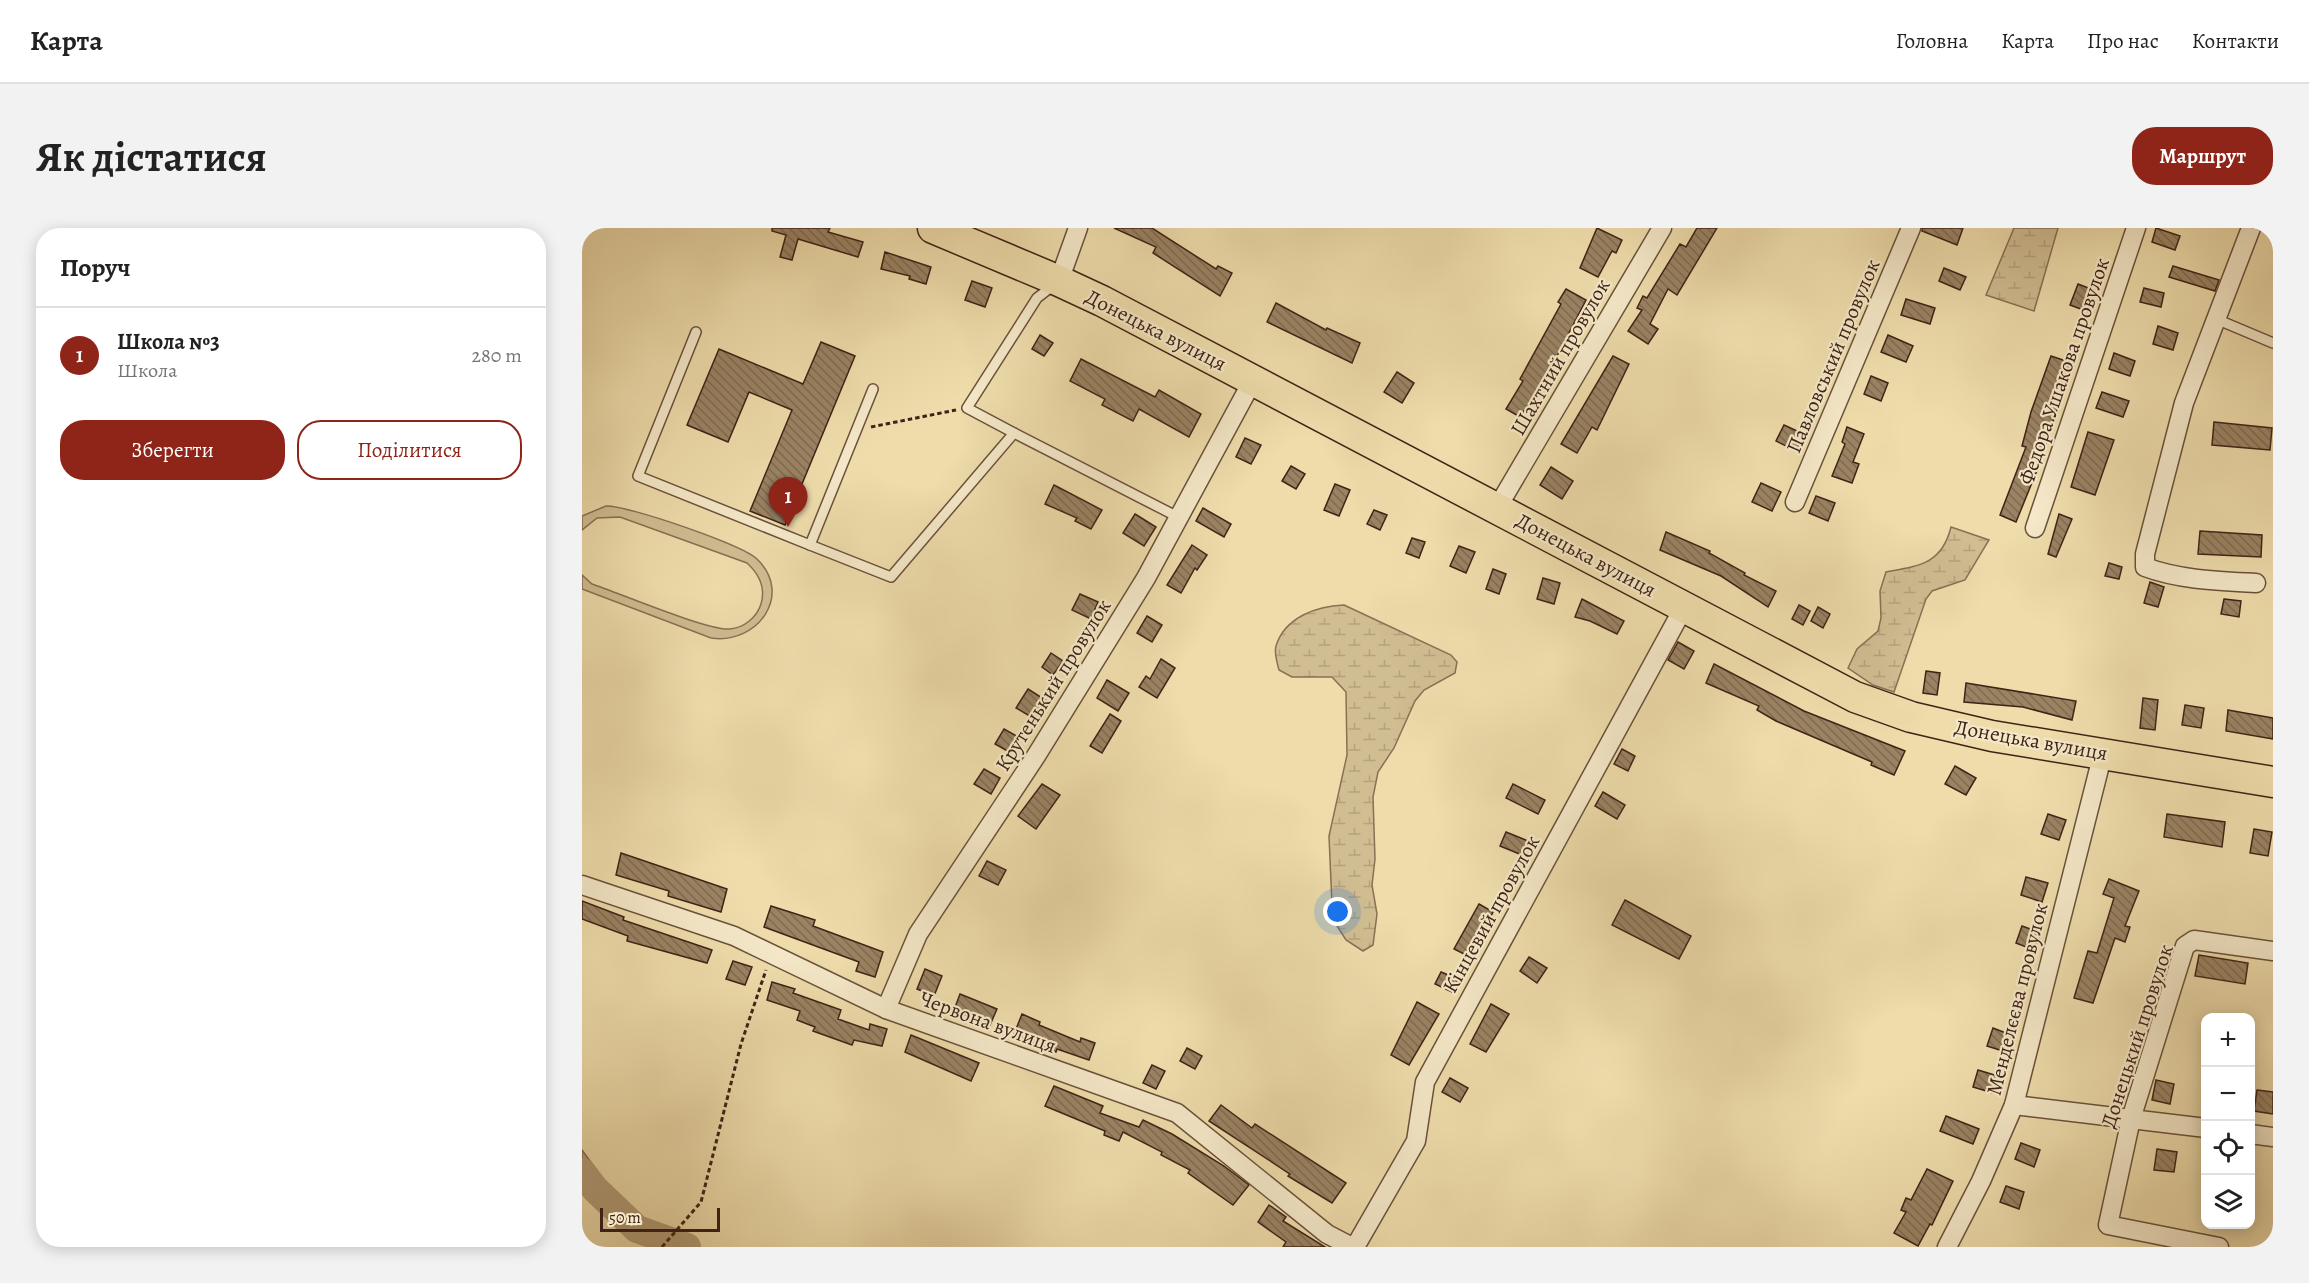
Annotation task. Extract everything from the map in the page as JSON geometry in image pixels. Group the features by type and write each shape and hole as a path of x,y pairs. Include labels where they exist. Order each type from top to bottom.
{"main road":[{"name":"Донецька вулиця","path":"933,228 1059,280 1855,697 1911,717 1992,736 2273,782"}],"street":[{"path":"1059,280 1078,228"},
{"name":"Шахтний провулок","path":"1497,508 1662,228"},
{"name":"Павловський провулок","path":"1795,502 1911,228"},
{"name":"Федора Ушакова провулок","path":"2034,528 2136,228"},
{"path":"2251,228 2184,403 2145,554 2145,567 2211,580 2256,583"},
{"name":"Крутенький провулок","path":"886,1009 918,934 1036,756 1146,578 1253,380"},
{"name":"Кінцевий провулок","path":"1354,1247 1416,1141 1425,1082 1684,607"},
{"name":"Менделєєва провулок","path":"1947,1247 1981,1181 2014,1105 2103,753"},
{"name":"Червона вулиця","path":"582,885 734,936 886,1009 1177,1113 1327,1234 1354,1247"},
{"name":"Донецький провулок","path":"2219,1247 2108,1226 2131,1119 2185,946 2194,940 2273,951"},
{"path":"2014,1105 2201,1128"},
{"path":"2255,1135 2273,1137"}],"lane":[{"path":"1059,280 1037,298 967,408 1178,517"},
{"path":"2216,319 2273,343"},
{"path":"696,332 638,476 891,577 1014,433"},
{"path":"810,545 873,389"}],"path":[{"path":"856,430 967,408"},
{"path":"662,1247 701,1203 710,1177 717,1137 741,1044 772,955"}],"green space":[{"path":"2014,228 2058,228 2034,311 1986,295"},
{"path":"606,506 618,507 684,527 730,545 757,559 768,573 772,588 771,602 765,615 756,626 743,634 728,638 711,638 582,589 582,575 592,584 663,611 703,624 730,629 749,621 761,604 762,586 747,563 620,517 597,518 582,530 582,516"},
{"path":"1951,527 1989,540 1965,580 1932,591 1926,599 1894,692 1873,685 1848,668 1857,649 1878,631 1881,618 1880,591 1886,572 1909,568 1928,561 1942,549"},
{"path":"1344,605 1451,655 1457,662 1455,673 1424,690 1415,701 1394,748 1378,772 1373,797 1375,859 1372,885 1377,914 1373,945 1363,951 1346,940 1337,926 1332,905 1329,836 1347,755 1346,692 1332,677 1292,677 1279,670 1275,651 1280,636 1303,615 1323,608"}],"water":[{"path":"582,1150 604,1180 635,1212 621,1228 598,1209 582,1189"}],"building":[{"path":"772,228 830,228 828,232 863,242 858,257 798,239 792,260 780,257 786,235 772,231"},
{"path":"1114,228 1152,228 1216,269 1218,266 1232,273 1220,296 1153,253 1156,247"},
{"path":"1597,228 1622,240 1616,253 1612,251 1598,277 1580,268"},
{"path":"1697,228 1717,228 1677,295 1668,289 1650,324 1658,329 1648,344 1628,331 1642,310 1637,308 1643,296 1647,298 1680,244 1686,247"},
{"path":"1922,228 1963,228 1957,245 1922,231"},
{"path":"2156,228 2180,236 2175,250 2152,242"},
{"path":"885,252 931,267 926,284 909,279 910,276 881,269"},
{"path":"2173,266 2219,280 2215,291 2169,277"},
{"path":"1944,268 1966,277 1960,290 1939,281"},
{"path":"972,281 992,288 985,307 965,300"},
{"path":"2078,284 2096,291 2089,312 2070,305"},
{"path":"2144,288 2164,293 2161,307 2140,302"},
{"path":"1566,289 1586,300 1547,375 1520,417 1506,409 1523,381 1520,379 1561,304 1558,302"},
{"path":"1906,299 1935,308 1930,324 1901,315"},
{"path":"1276,303 1326,330 1327,328 1360,343 1352,363 1267,322"},
{"path":"2158,326 2178,333 2173,350 2153,344"},
{"path":"1040,335 1053,343 1044,356 1032,349"},
{"path":"1888,335 1913,346 1906,362 1881,352"},
{"path":"821,342 855,356 785,525 750,511 792,410 749,392 728,442 687,425 719,349 803,384"},
{"path":"2114,353 2135,361 2130,376 2109,369"},
{"path":"1613,356 1629,364 1597,430 1592,427 1577,453 1561,444"},
{"path":"2051,356 2072,363 2038,468 2016,522 2000,515 2026,447 2022,446 2031,412"},
{"path":"1081,359 1155,397 1159,390 1201,414 1189,437 1139,409 1133,421 1102,405 1105,399 1070,381"},
{"path":"1397,372 1414,383 1402,403 1384,392"},
{"path":"1871,376 1888,383 1881,401 1864,394"},
{"path":"2102,392 2129,401 2123,417 2096,408"},
{"path":"2214,422 2272,428 2270,450 2212,445"},
{"path":"1784,425 1806,435 1798,452 1776,441"},
{"path":"1847,427 1864,434 1853,462 1859,464 1852,483 1832,476 1845,444 1842,442"},
{"path":"2088,432 2114,440 2095,495 2071,487"},
{"path":"1245,438 1261,445 1251,464 1236,457"},
{"path":"1291,466 1305,474 1296,489 1282,481"},
{"path":"1551,467 1573,481 1562,499 1540,485"},
{"path":"1761,483 1781,492 1772,511 1752,502"},
{"path":"1335,484 1350,490 1339,516 1324,510"},
{"path":"1054,485 1102,510 1091,529 1075,521 1077,518 1045,504"},
{"path":"1816,496 1835,503 1828,521 1809,513"},
{"path":"1203,508 1231,524 1224,537 1196,521"},
{"path":"1374,510 1387,515 1380,530 1367,524"},
{"path":"1135,514 1156,527 1144,546 1123,533"},
{"path":"2059,514 2072,519 2056,557 2048,554"},
{"path":"2200,531 2262,535 2261,557 2198,554"},
{"path":"1666,532 1710,551 1709,553 1745,573 1744,575 1776,591 1768,607 1721,576 1660,550"},
{"path":"1412,538 1425,542 1419,558 1406,553"},
{"path":"1192,545 1207,555 1197,570 1195,568 1181,593 1167,585"},
{"path":"1459,546 1475,552 1466,573 1450,566"},
{"path":"2109,563 2122,567 2119,579 2105,576"},
{"path":"1493,569 1506,574 1499,594 1486,589"},
{"path":"1543,578 1560,583 1554,604 1537,599"},
{"path":"2150,582 2164,587 2158,607 2144,603"},
{"path":"1080,594 1098,602 1091,619 1072,610"},
{"path":"1582,599 1624,621 1617,634 1590,621 1575,617"},
{"path":"2224,599 2241,601 2239,617 2221,614"},
{"path":"1799,605 1810,611 1803,625 1792,619"},
{"path":"1818,607 1830,614 1823,628 1811,621"},
{"path":"1147,616 1162,625 1152,642 1137,633"},
{"path":"1678,642 1694,651 1684,669 1668,660"},
{"path":"1051,653 1063,661 1053,675 1042,667"},
{"path":"1161,659 1175,668 1157,698 1139,687 1146,676 1150,679"},
{"path":"1714,664 1804,711 1905,751 1894,775 1871,765 1872,762 1776,721 1757,710 1759,706 1706,683"},
{"path":"1926,671 1940,673 1937,695 1923,693"},
{"path":"1107,680 1129,693 1118,711 1097,698"},
{"path":"1966,683 2076,701 2072,720 2023,707 1964,702"},
{"path":"1028,689 1050,703 1038,721 1016,708"},
{"path":"2143,698 2158,700 2155,730 2140,728"},
{"path":"2185,705 2204,708 2201,728 2182,725"},
{"path":"2228,710 2273,718 2273,739 2226,731"},
{"path":"1110,714 1121,721 1102,753 1090,746"},
{"path":"1004,729 1020,738 1011,753 995,744"},
{"path":"1622,749 1635,756 1628,771 1614,764"},
{"path":"1955,766 1976,778 1966,795 1945,784"},
{"path":"984,769 1000,778 991,794 974,784"},
{"path":"1042,784 1060,795 1036,829 1018,816"},
{"path":"1513,784 1545,800 1538,814 1506,798"},
{"path":"1603,792 1625,805 1617,819 1595,806"},
{"path":"2048,814 2066,820 2059,840 2041,834"},
{"path":"2167,814 2225,822 2222,847 2164,837"},
{"path":"2254,829 2272,832 2268,856 2250,853"},
{"path":"1506,832 1528,841 1522,855 1500,846"},
{"path":"621,853 727,889 721,912 668,896 669,891 616,875"},
{"path":"987,861 1006,870 998,885 979,876"},
{"path":"2026,877 2048,883 2042,902 2021,895"},
{"path":"2109,879 2139,891 2125,926 2130,927 2125,942 2115,938 2093,1003 2074,998 2088,951 2097,953 2114,898 2103,894"},
{"path":"1625,900 1691,936 1679,959 1612,925"},
{"path":"582,901 624,917 623,920 712,950 707,963 627,941 628,936 582,919"},
{"path":"1479,904 1493,912 1470,957 1454,949"},
{"path":"771,906 815,920 813,926 883,952 875,977 856,971 859,962 764,927"},
{"path":"2022,926 2041,933 2034,950 2016,943"},
{"path":"2199,955 2248,963 2245,984 2195,976"},
{"path":"1529,957 1547,968 1537,983 1520,971"},
{"path":"733,961 752,967 745,985 726,979"},
{"path":"925,969 942,976 934,996 917,989"},
{"path":"1441,972 1458,979 1452,992 1435,984"},
{"path":"772,982 795,989 793,993 841,1010 838,1019 869,1030 870,1024 887,1029 882,1046 854,1040 852,1045 813,1031 815,1027 797,1020 800,1011 767,1000"},
{"path":"960,994 997,1009 990,1025 954,1010"},
{"path":"1417,1002 1439,1014 1409,1065 1391,1055"},
{"path":"1491,1004 1509,1014 1486,1052 1470,1044"},
{"path":"1022,1014 1040,1022 1039,1025 1080,1042 1081,1038 1095,1043 1089,1060 1057,1049 1056,1052 1014,1034"},
{"path":"1993,1028 2011,1035 2006,1052 1987,1046"},
{"path":"911,1035 979,1063 971,1081 905,1052"},
{"path":"1187,1048 1202,1056 1195,1069 1180,1061"},
{"path":"1152,1065 1165,1071 1156,1089 1143,1083"},
{"path":"1978,1070 1998,1076 1993,1093 1973,1087"},
{"path":"1450,1078 1468,1088 1460,1102 1442,1092"},
{"path":"2156,1080 2174,1084 2170,1104 2152,1100"},
{"path":"1054,1086 1103,1106 1100,1113 1139,1127 1143,1120 1172,1134 1224,1166 1249,1185 1233,1205 1188,1173 1190,1170 1161,1155 1162,1152 1123,1132 1119,1141 1104,1135 1105,1131 1045,1106"},
{"path":"2257,1090 2273,1092 2273,1114 2255,1111"},
{"path":"1221,1105 1252,1128 1255,1124 1346,1183 1332,1203 1288,1176 1290,1174 1209,1121"},
{"path":"1946,1116 1979,1129 1973,1144 1940,1131"},
{"path":"2021,1143 2040,1150 2034,1167 2015,1159"},
{"path":"2157,1149 2177,1152 2174,1172 2154,1170"},
{"path":"1927,1169 1953,1181 1932,1225 1930,1224 1918,1246 1894,1233 1906,1212 1901,1210 1906,1198 1911,1200"},
{"path":"2006,1186 2024,1192 2019,1209 2000,1202"},
{"path":"1269,1205 1286,1217 1283,1221 1325,1247 1283,1247 1286,1242 1258,1222"}],"waterway":[{"path":"582,1172 595,1189 637,1229 687,1247"}],"place":[{"name":"Школа №3","path":"788,527"}]}
